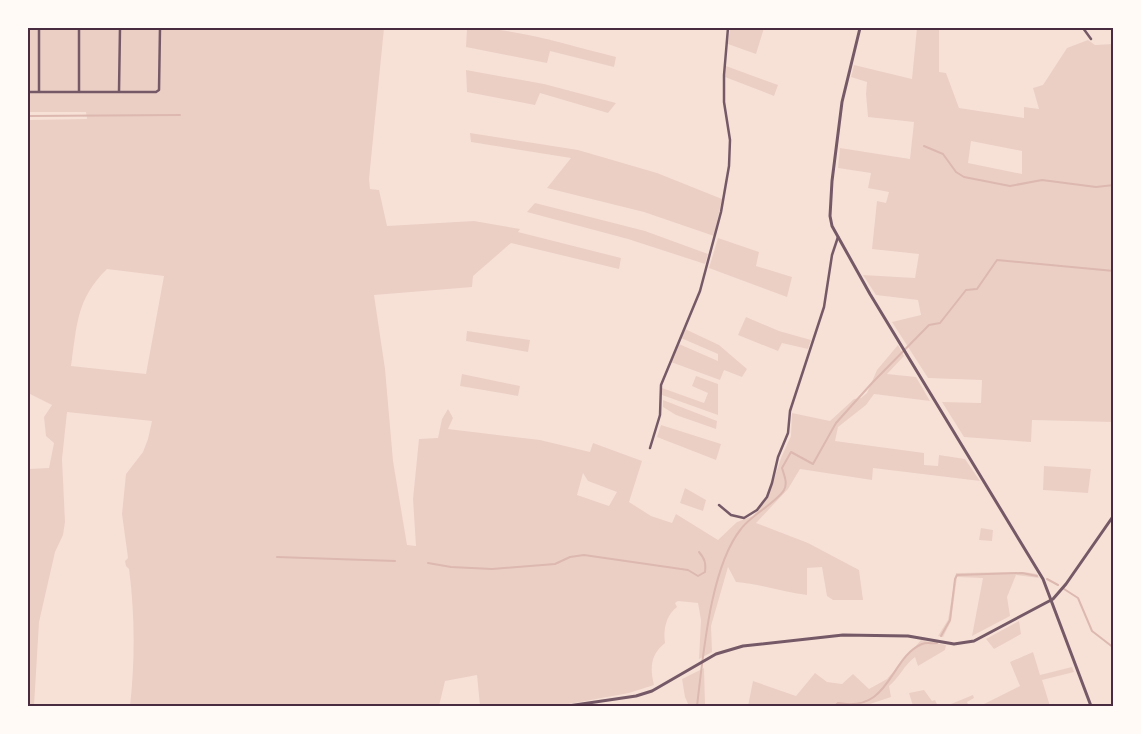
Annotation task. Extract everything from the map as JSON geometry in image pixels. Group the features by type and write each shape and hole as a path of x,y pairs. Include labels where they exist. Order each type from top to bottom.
{"street":[{"path":"39,28 39,92"},
{"path":"79,28 79,92"},
{"path":"119,91 120,28"},
{"path":"28,92 159,90 160,28"},
{"path":"650,448 660,415 660,385 700,291 721,212 729,166 730,140 724,102 728,28"},
{"path":"860,28 842,102 833,170 830,216 838,237 1043,579 1053,599 1091,706"},
{"path":"1083,28 1091,39"},
{"path":"719,504 731,515 744,518 757,510 767,497 788,433 790,411 824,308 832,255 838,237"},
{"path":"568,706 636,696 668,684 698,663 743,646 844,635 908,636 954,644 974,641 1053,599 1066,584 1114,515"}],"shaded area":[{"path":"28,28 384,28 369,179 370,189 379,190 387,226 474,221 520,229 518,232 621,258 619,269 511,243 473,276 472,287 374,295 385,369 393,461 407,545 416,546 413,499 419,439 438,438 442,419 448,409 453,418 448,429 540,440 590,452 593,443 642,461 629,502 651,516 672,523 676,514 718,540 737,522 753,516 768,497 781,458 791,436 792,413 830,421 854,399 861,398 867,393 877,370 898,345 904,356 887,374 916,377 930,401 874,394 866,405 838,427 835,441 924,453 924,465 938,466 939,455 965,459 980,481 873,468 872,480 800,469 788,489 756,523 808,543 859,570 863,600 833,600 827,596 822,567 807,568 807,595 736,582 728,567 711,626 712,652 699,659 701,620 698,603 678,601 675,603 677,607 670,614 666,623 665,643 656,652 652,662 654,685 629,693 558,706 480,706 477,675 445,681 439,706 130,706 133,672 133,620 129,569 125,561 128,558 122,514 126,474 143,452 152,421 67,412 62,459 65,522 63,535 55,552 39,622 34,706 28,706 28,469 49,468 54,443 46,436 44,417 52,405 28,393 28,120 87,119 86,112 28,112","holes":["107,269 164,276 146,374 71,366 77,326 84,302 89,291","583,473 588,481 617,492 609,506 577,495"]},
{"path":"467,28 522,34 616,57 614,67 550,51 547,63 466,47"},
{"path":"730,28 764,28 756,54 728,44"},
{"path":"917,28 939,28 939,72 946,73 959,108 1024,118 1024,107 1039,109 1033,88 1043,85 1067,48 1088,40 1095,45 1113,44 1113,422 1032,420 1031,442 964,437 942,402 981,403 982,380 928,378 892,322 921,315 918,300 876,295 863,275 915,278 919,254 872,249 877,201 886,203 889,192 868,188 871,173 838,168 840,148 910,159 914,122 868,117 867,82 851,77 854,65 912,79","holes":["971,141 1022,151 1022,174 968,163"]},
{"path":"726,66 778,85 774,96 725,77"},
{"path":"466,70 544,84 616,103 608,113 540,93 535,105 467,92"},
{"path":"470,133 578,150 657,173 722,199 714,236 644,212 547,188 571,158 471,142"},
{"path":"535,203 645,231 708,254 705,264 628,239 527,212"},
{"path":"718,238 759,252 756,266 792,277 787,297 709,268"},
{"path":"746,317 779,331 811,340 808,349 782,343 778,351 738,335"},
{"path":"685,329 719,345 747,369 742,377 724,370 720,380 671,362 679,344 718,361 718,354 681,338"},
{"path":"467,331 530,340 528,352 466,341"},
{"path":"462,374 520,386 518,396 460,386"},
{"path":"696,376 718,384 718,415 662,395 662,388 704,403 708,393 692,386"},
{"path":"663,400 717,421 716,429 676,415 663,407"},
{"path":"661,425 721,444 716,460 657,437"},
{"path":"1044,466 1091,469 1088,493 1043,490"},
{"path":"685,488 706,500 703,511 680,503"},
{"path":"981,528 993,530 992,541 979,540"},
{"path":"1024,572 1037,574 1039,578 1016,575 1007,597 1010,616 972,636 983,578 957,577 951,621 943,637 938,636 948,620 956,573"},
{"path":"1019,621 1021,634 994,649 986,639"},
{"path":"921,640 946,645 945,650 918,666 915,657 911,660 889,686 891,697 864,706 748,706 753,681 796,696 815,673 827,682 842,684 853,674 869,689 887,679"},
{"path":"1033,652 1040,675 1072,667 1074,672 1042,680 1050,706 980,706 1020,686 1010,662"},
{"path":"704,668 705,704 717,706 689,706 685,697 682,679"},
{"path":"924,690 932,701 935,700 938,706 913,706 909,693"},
{"path":"973,695 974,698 967,702 969,706 962,706 961,704 946,706"}],"waterway":[{"path":"28,116 180,115"},
{"path":"924,146 943,154 956,172 964,177 1010,186 1042,180 1096,187 1114,185"},
{"path":"697,706 705,639 715,589 722,566 730,546 745,524 781,495 786,482 782,468 791,452 813,464 836,423 872,383 929,325 940,323 966,290 977,289 997,260 1114,271"},
{"path":"428,563 451,567 492,569 555,564 570,557 584,555 688,570 698,576 705,572 704,559 699,552"},
{"path":"277,557 395,561"},
{"path":"941,636 950,620 957,575 1022,573 1037,576"},
{"path":"1047,579 1058,585"},
{"path":"1064,589 1078,598 1092,631 1114,648"},
{"path":"835,706 838,703 855,704 869,700 888,682 911,651 922,644 937,643"}]}
